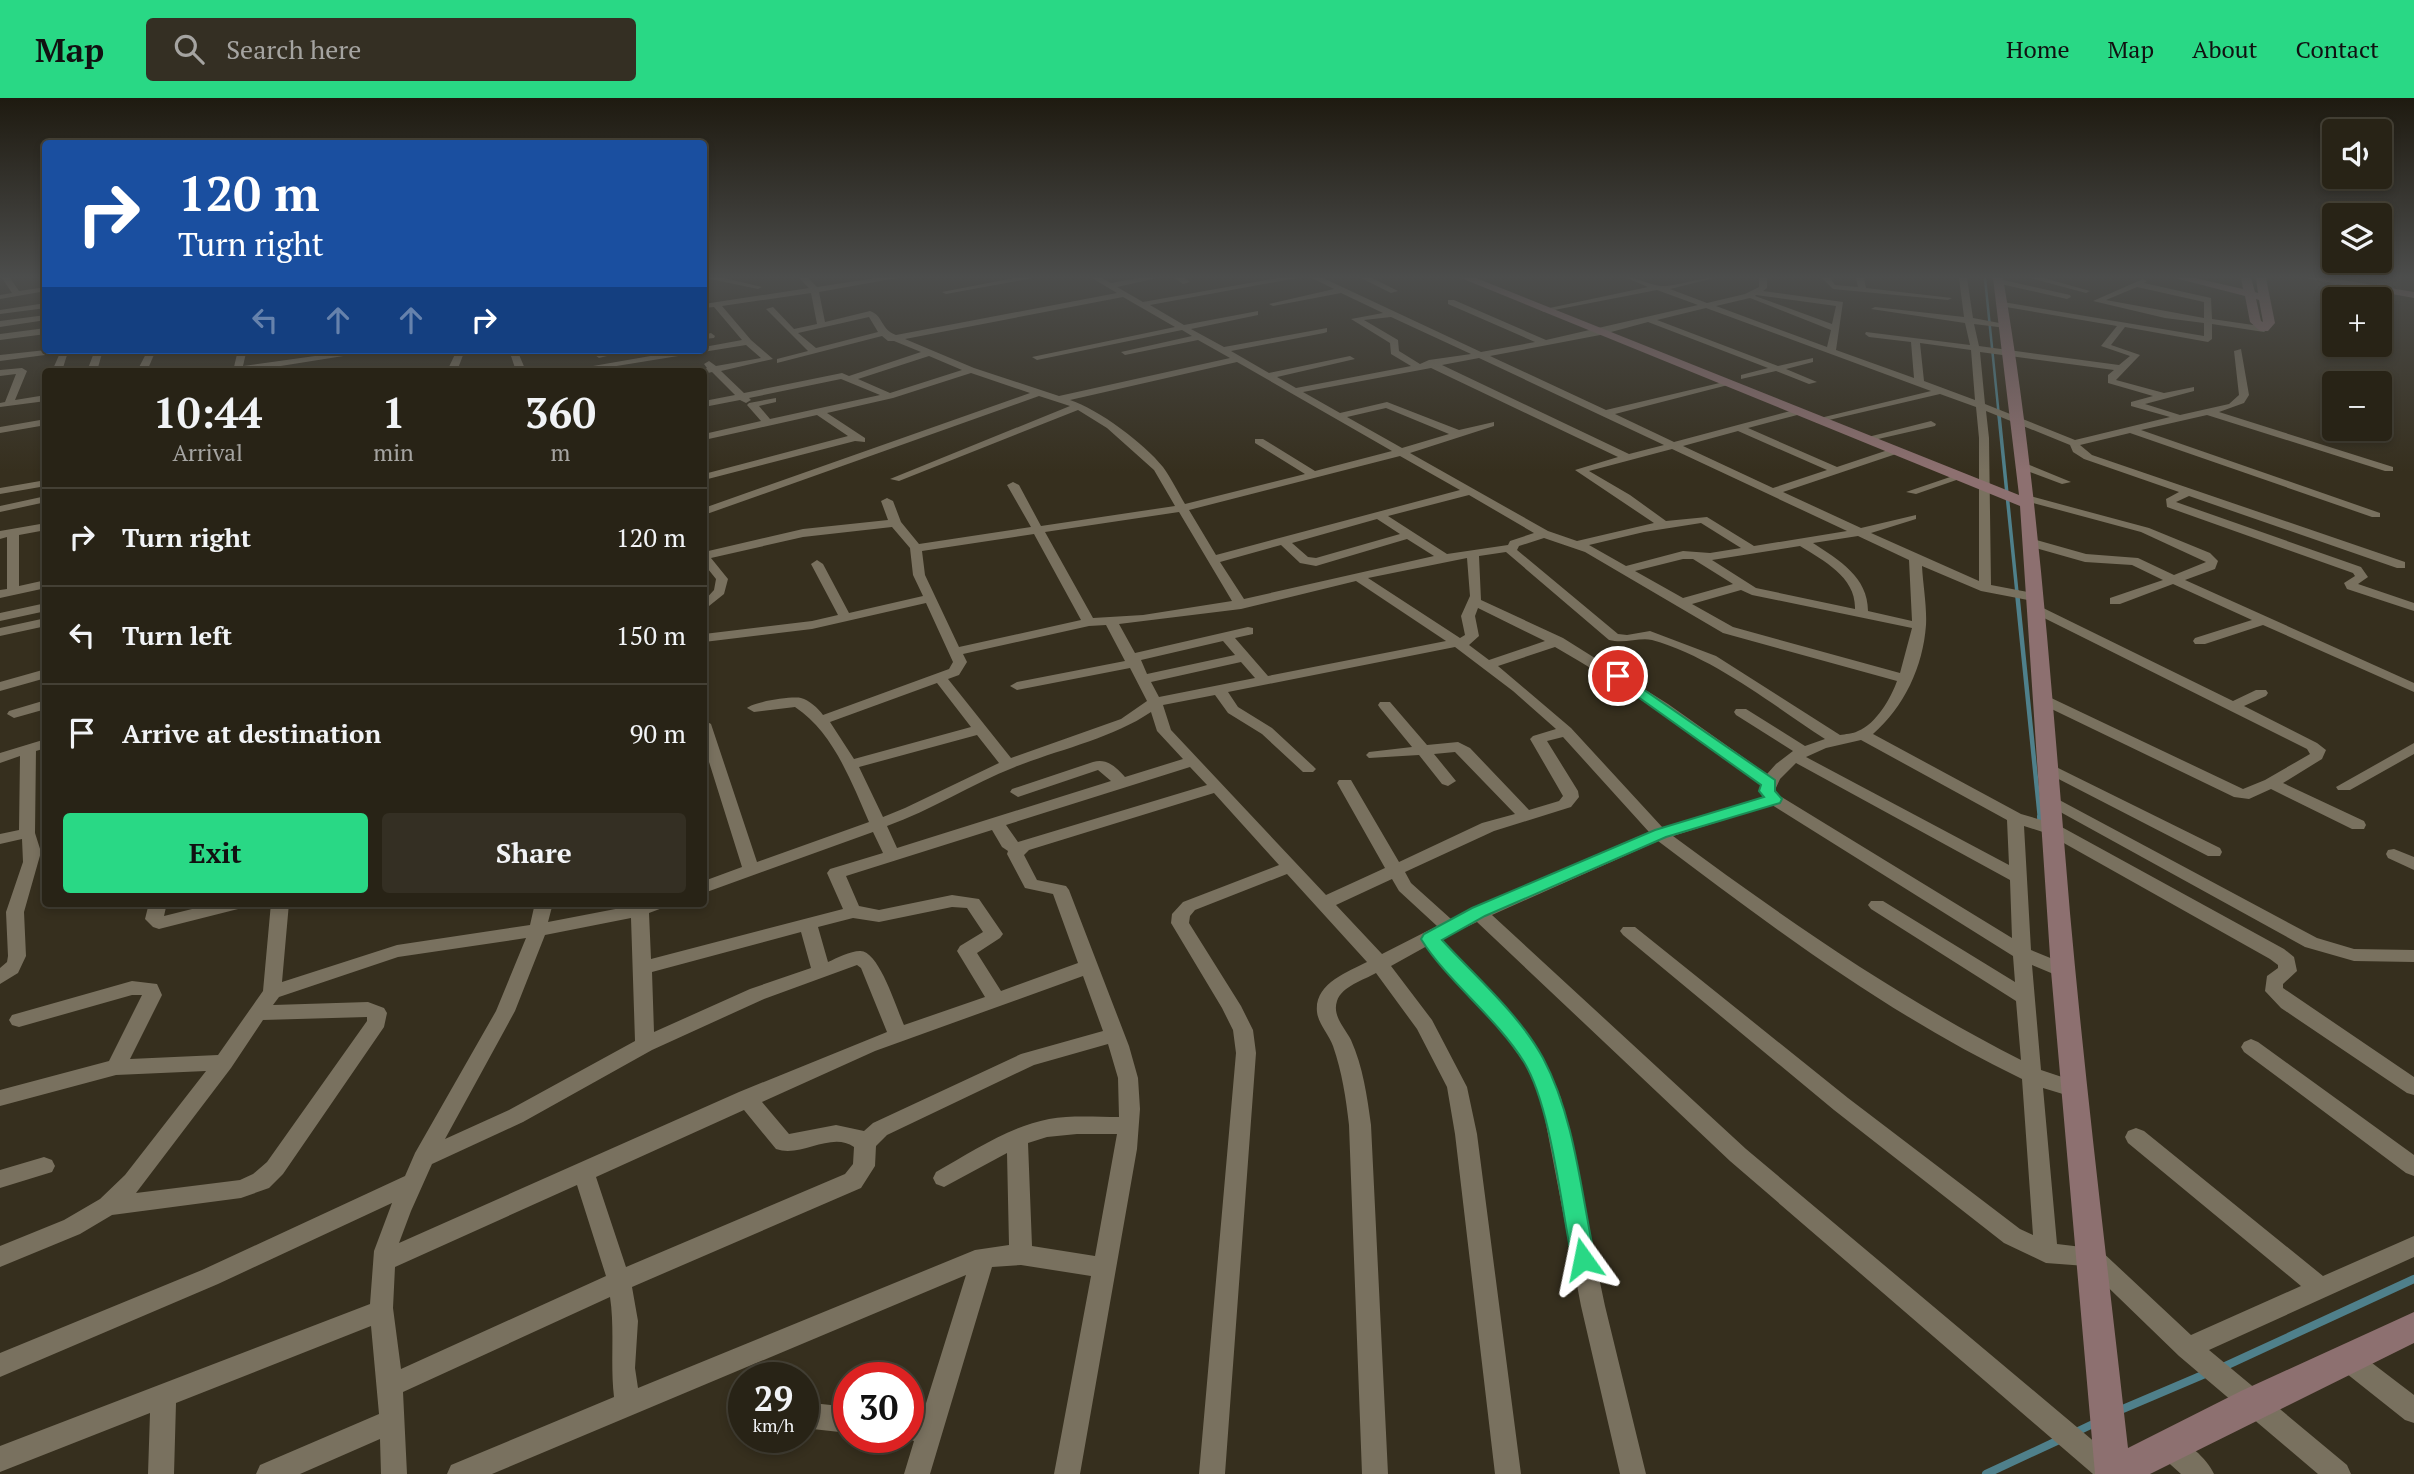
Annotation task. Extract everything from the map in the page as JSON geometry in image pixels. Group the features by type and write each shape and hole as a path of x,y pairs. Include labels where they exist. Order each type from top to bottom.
{"street":[{"path":"23,355 26,342"},
{"path":"707,349 747,342"},
{"path":"748,342 768,359 792,372 855,380 890,396"},
{"path":"804,342 815,352"},
{"path":"707,403 743,396 792,372 815,352 859,342"},
{"path":"902,342 971,370 1079,406 1137,445 1158,468 1185,508 1241,605"},
{"path":"1037,357 1107,342"},
{"path":"1125,352 1174,342"},
{"path":"1209,342 1544,534 1580,544 1628,569 1728,630 1907,679"},
{"path":"1223,350 1262,342"},
{"path":"1395,342 1394,352 1417,366"},
{"path":"1453,342 1914,557 1985,587 2030,600 2318,750 2318,756 2249,794 2240,794 2042,699"},
{"path":"1296,391 1542,342"},
{"path":"1623,342 2008,496 2145,530 2212,561 2211,566 2115,601"},
{"path":"1707,342 1812,382"},
{"path":"1807,342 1981,405 2074,443 2241,401 2244,395 2238,351"},
{"path":"1831,351 1833,342"},
{"path":"1916,342 1919,383"},
{"path":"1932,342 2121,368"},
{"path":"1974,342 1981,405 2008,496 2029,541 2030,600 2050,800 2031,823 2018,877 2022,953 2025,996 2054,1083 2069,1255"},
{"path":"1985,587 2008,496 2023,466 2007,416 2008,342"},
{"path":"2108,342 2105,346 2136,354 2111,382 2163,396"},
{"path":"752,405 855,380 928,353"},
{"path":"0,358 44,354"},
{"path":"251,368 349,354"},
{"path":"597,360 615,354"},
{"path":"597,360 660,354"},
{"path":"708,370 768,359"},
{"path":"1059,398 1238,359"},
{"path":"1269,376 1350,359"},
{"path":"1744,377 1810,360"},
{"path":"1429,363 1628,457"},
{"path":"708,370 743,396 769,424"},
{"path":"707,434 821,413 890,396 971,370"},
{"path":"0,373 22,372 5,405"},
{"path":"1606,413 1725,383"},
{"path":"2177,416 2134,404 2190,389"},
{"path":"1820,421 1941,391"},
{"path":"707,511 1038,393"},
{"path":"5,405 42,399"},
{"path":"1339,416 1387,405 1459,434"},
{"path":"895,479 1079,406"},
{"path":"2206,411 2389,469"},
{"path":"1663,524 1580,470 1798,412"},
{"path":"821,413 873,451"},
{"path":"0,430 42,423"},
{"path":"916,548 1041,532 1185,508 1401,452 1490,424"},
{"path":"1865,439 1931,424"},
{"path":"1737,427 1834,469"},
{"path":"2128,429 2376,515"},
{"path":"707,476 857,437"},
{"path":"1259,441 1313,474"},
{"path":"2074,443 2077,450 2088,457 2401,565"},
{"path":"1774,491 1895,451"},
{"path":"2023,466 2066,482"},
{"path":"1912,492 1960,477"},
{"path":"0,491 42,481"},
{"path":"1013,485 1089,622"},
{"path":"1213,560 1470,491"},
{"path":"2190,491 2170,501 2171,505 2357,570 2362,577 2350,583 2351,586 2414,607"},
{"path":"0,509 42,500"},
{"path":"822,720 940,678 959,667 960,662 919,575 916,548 895,523 887,501"},
{"path":"1380,516 1444,557"},
{"path":"1628,569 1684,555 1710,557 1860,531 1912,517"},
{"path":"1580,544 1696,519 1709,520 1750,549"},
{"path":"707,556 803,533 895,523"},
{"path":"42,527 6,534 6,593 42,585"},
{"path":"955,652 1089,622 1111,622 1241,605 1444,557 1511,548 1544,534"},
{"path":"1284,542 1304,561 1316,562 1409,535"},
{"path":"1800,540 1837,566 1860,587 1864,600 1862,615"},
{"path":"2029,541 2085,558 2134,561 2414,688"},
{"path":"1511,548 1511,551 1614,637 1628,639 1650,635 1711,659 1836,739"},
{"path":"707,886 911,812 1008,764 1126,722 1156,702 1458,644 1471,639 1468,616 1474,602 1473,551"},
{"path":"1696,556 1741,586 1767,596 1919,625"},
{"path":"1375,1474 1360,1125 1354,1080 1342,1042 1326,1013 1328,998 1338,985 1378,962 1478,912 1660,834 1772,791 1799,754 1836,739 1863,735 1883,720 1898,700 1907,679 1919,625 1914,557"},
{"path":"707,561 722,579 720,591 707,604"},
{"path":"817,564 846,619"},
{"path":"1360,578 1487,665 1566,731 1660,834 1751,902 1935,1023 2054,1083"},
{"path":"1681,603 1741,586"},
{"path":"707,638 846,619 928,598"},
{"path":"1474,602 1558,641 1641,691 1772,791 2022,953 2063,971"},
{"path":"0,617 42,608"},
{"path":"2200,641 2263,621"},
{"path":"1111,622 1156,702 1164,731 1378,962 1425,1025 1457,1087 1466,1134 1508,1474"},
{"path":"0,632 42,623"},
{"path":"1017,686 1135,661 1248,631"},
{"path":"1226,636 1265,681"},
{"path":"1487,665 1558,641"},
{"path":"1144,679 1245,657"},
{"path":"0,687 42,674"},
{"path":"940,678 1008,764"},
{"path":"1219,690 1233,710 1267,731 1308,769"},
{"path":"2233,706 2262,693"},
{"path":"754,709 798,702 822,720 850,765 892,855"},
{"path":"13,714 42,705"},
{"path":"1385,705 1448,781"},
{"path":"1741,712 1799,754 2018,877"},
{"path":"850,765 981,729"},
{"path":"1322,904 1394,868 1488,827 1564,804 1571,797 1570,791 1538,744 1541,736 1566,731"},
{"path":"707,733 751,870"},
{"path":"1863,735 2277,954 2287,962 2287,971 2274,981 2274,991 2414,1087"},
{"path":"0,758 42,744"},
{"path":"1374,755 1449,747 1465,751 1524,814"},
{"path":"0,977 11,970 17,960 14,915 31,864 35,838 28,749"},
{"path":"2344,787 2410,754"},
{"path":"836,873 1193,761"},
{"path":"1018,792 1098,765 1108,768 1122,783"},
{"path":"2048,768 2214,852"},
{"path":"1345,783 1405,887 1533,1060 1550,1098 1593,1306 1633,1474"},
{"path":"2271,783 2358,825"},
{"path":"1018,850 1217,787"},
{"path":"2050,800 2311,943 2354,955 2412,958"},
{"path":"996,823 1009,843 1018,850"},
{"path":"2031,823 2063,971 2054,1083 2069,1255 2113,1474"},
{"path":"0,839 35,838"},
{"path":"821,845 853,912"},
{"path":"1018,850 1016,854 1031,884 1060,890 1115,1035 1128,1079 1128,1126 1106,1268 1067,1474"},
{"path":"2394,854 2414,864"},
{"path":"1212,1474 1247,1053 1243,1030 1180,923 1181,914 1189,906 1291,866"},
{"path":"642,968 808,922 863,910 876,917 958,902 973,902 994,934 966,951 996,999"},
{"path":"1877,905 2025,996"},
{"path":"157,907 154,919 159,923 224,907"},
{"path":"0,1257 72,1227 108,1206 133,1182 224,1063 272,992 280,907"},
{"path":"394,1474 390,1386 380,1311 384,1261 397,1215 423,1159 517,986 539,930 543,907"},
{"path":"272,992 397,951 539,930 636,907"},
{"path":"640,907 645,1045"},
{"path":"1478,912 1738,1155 2113,1474"},
{"path":"808,922 821,970"},
{"path":"1629,931 1841,1104 2026,1245 2069,1255 2207,1364 2339,1474"},
{"path":"423,1159 516,1116 645,1045 853,958 866,960 898,1035"},
{"path":"384,1261 746,1098 898,1035 1088,967"},
{"path":"19,1020 132,988 150,989 152,995 116,1067"},
{"path":"108,1206 241,1189 261,1181 275,1168 377,1022 377,1013 368,1009 258,1013"},
{"path":"390,1386 619,1281 853,1181 864,1166 865,1143 880,1129 1028,1059 1115,1035"},
{"path":"2251,1047 2414,1167"},
{"path":"0,1098 116,1067 224,1063"},
{"path":"746,1098 784,1143 851,1132 865,1143"},
{"path":"944,1178 1017,1139 1046,1129 1077,1125 1128,1126"},
{"path":"2136,1137 2320,1288"},
{"path":"1017,1139 1021,1255"},
{"path":"0,1179 44,1166"},
{"path":"584,1172 619,1281 626,1321 623,1368 628,1404"},
{"path":"0,1365 211,1277 412,1183"},
{"path":"2207,1364 2320,1288 2414,1246"},
{"path":"460,1474 941,1272 983,1257 1021,1255 1106,1268"},
{"path":"924,1417 983,1257"},
{"path":"0,1458 380,1311"},
{"path":"2113,1474 2253,1403 2414,1327"},
{"path":"2346,1358 2414,1411"},
{"path":"161,1474 163,1395"},
{"path":"269,1474 392,1421"},
{"path":"2170,1447 2201,1474"},
{"path":"917,1474 918,1453"}],"waterway":[{"path":"1991,342 1999,417"},
{"path":"1999,415 2017,593"},
{"path":"2017,592 2040,819"},
{"path":"2040,817 2041,825"},
{"path":"2221,1368 2414,1279"},
{"path":"2118,1411 2205,1374"},
{"path":"2074,1433 2097,1422"},
{"path":"1986,1474 2059,1440"}],"route":[{"path":"1583,1259 1550,1098 1533,1060 1508,1025 1430,939 1478,912 1660,834 1774,799 1767,791 1769,783 1618,676"}]}
